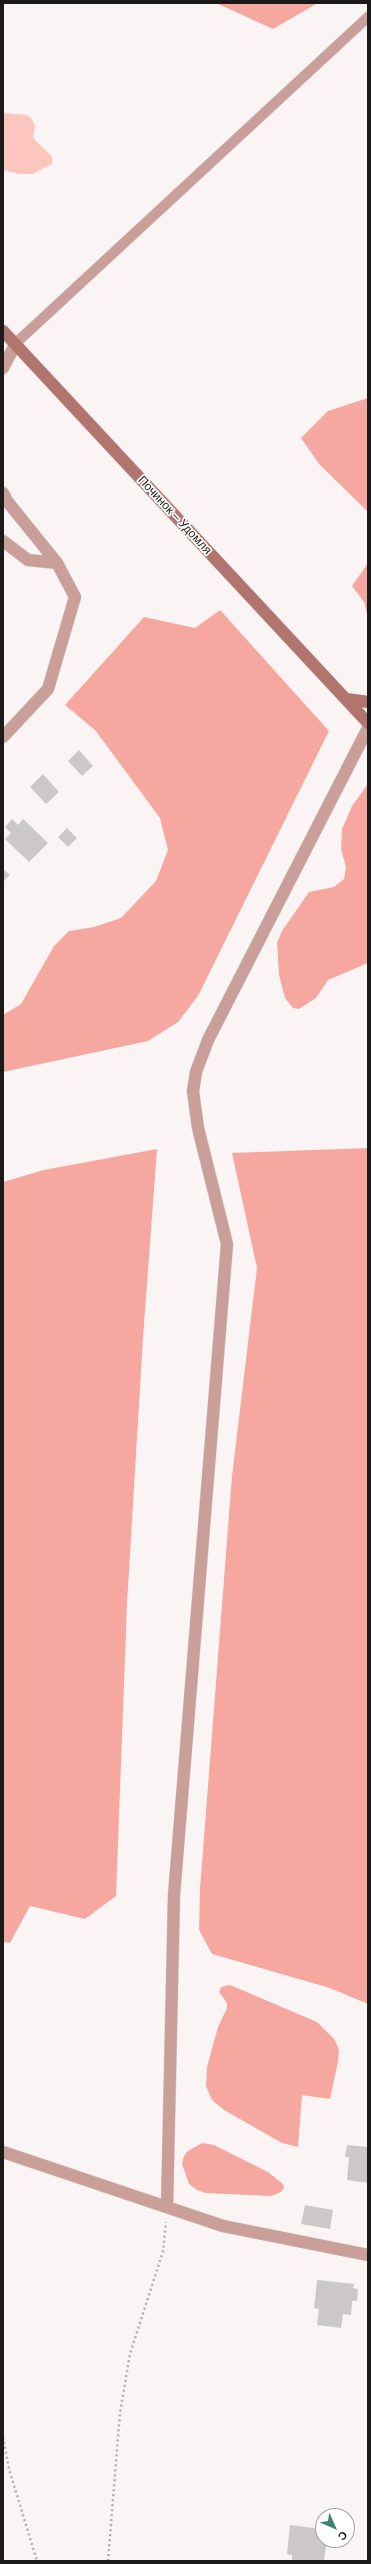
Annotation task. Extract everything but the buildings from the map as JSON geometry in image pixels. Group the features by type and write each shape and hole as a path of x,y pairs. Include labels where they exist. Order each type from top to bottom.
{"main road":[{"name":"Починок — Удомля","path":"3,331 16,343 368,723"},
{"path":"346,699 368,702"}],"street":[{"path":"3,368 16,343"},
{"path":"3,493 7,501 57,563 75,597 48,689 3,736"},
{"path":"3,541 28,560 57,563"},
{"path":"167,2207 174,1894 227,1244 198,1128 193,1091 196,1072 208,1040 368,728"},
{"path":"3,2152 223,2226 368,2255"}],"lane":[{"path":"16,343 368,17"}],"path":[{"path":"108,2561 120,2413 130,2354 163,2251 167,2207"},
{"path":"3,2437 8,2469 37,2561"}],"shaded area":[{"path":"216,3 318,3 273,29"},
{"path":"3,113 27,115 32,119 35,126 33,138 52,157 52,164 32,174 19,174 3,170"},
{"path":"368,398 368,512 319,464 301,438 328,411"},
{"path":"368,563 368,617 364,602 352,586"},
{"path":"220,610 329,731 198,996 178,1022 148,1041 3,1072 3,1015 21,1004 54,946 69,931 94,927 121,918 156,881 168,850 160,818 95,730 65,705 144,617 195,628"},
{"path":"368,784 368,963 328,980 316,998 299,1009 293,1008 285,998 279,975 277,943 282,931 309,892 334,887 344,879 346,867 341,849 342,829 352,806"},
{"path":"368,1148 368,2004 330,1988 212,1954 199,1930 200,1889 232,1476 257,1268 232,1153"},
{"path":"157,1149 143,1338 127,1604 116,1896 85,1919 30,1906 10,1943 3,1942 3,1182 44,1170"},
{"path":"230,1985 317,2022 335,2040 339,2050 338,2062 330,2099 302,2095 298,2147 282,2143 224,2110 212,2100 206,2086 207,2067 218,2027 227,2008 227,2003 219,1992 221,1987"},
{"path":"202,2143 214,2145 268,2172 283,2184 284,2188 281,2192 271,2196 205,2193 197,2190 189,2184 182,2164 184,2156 188,2151"}]}
